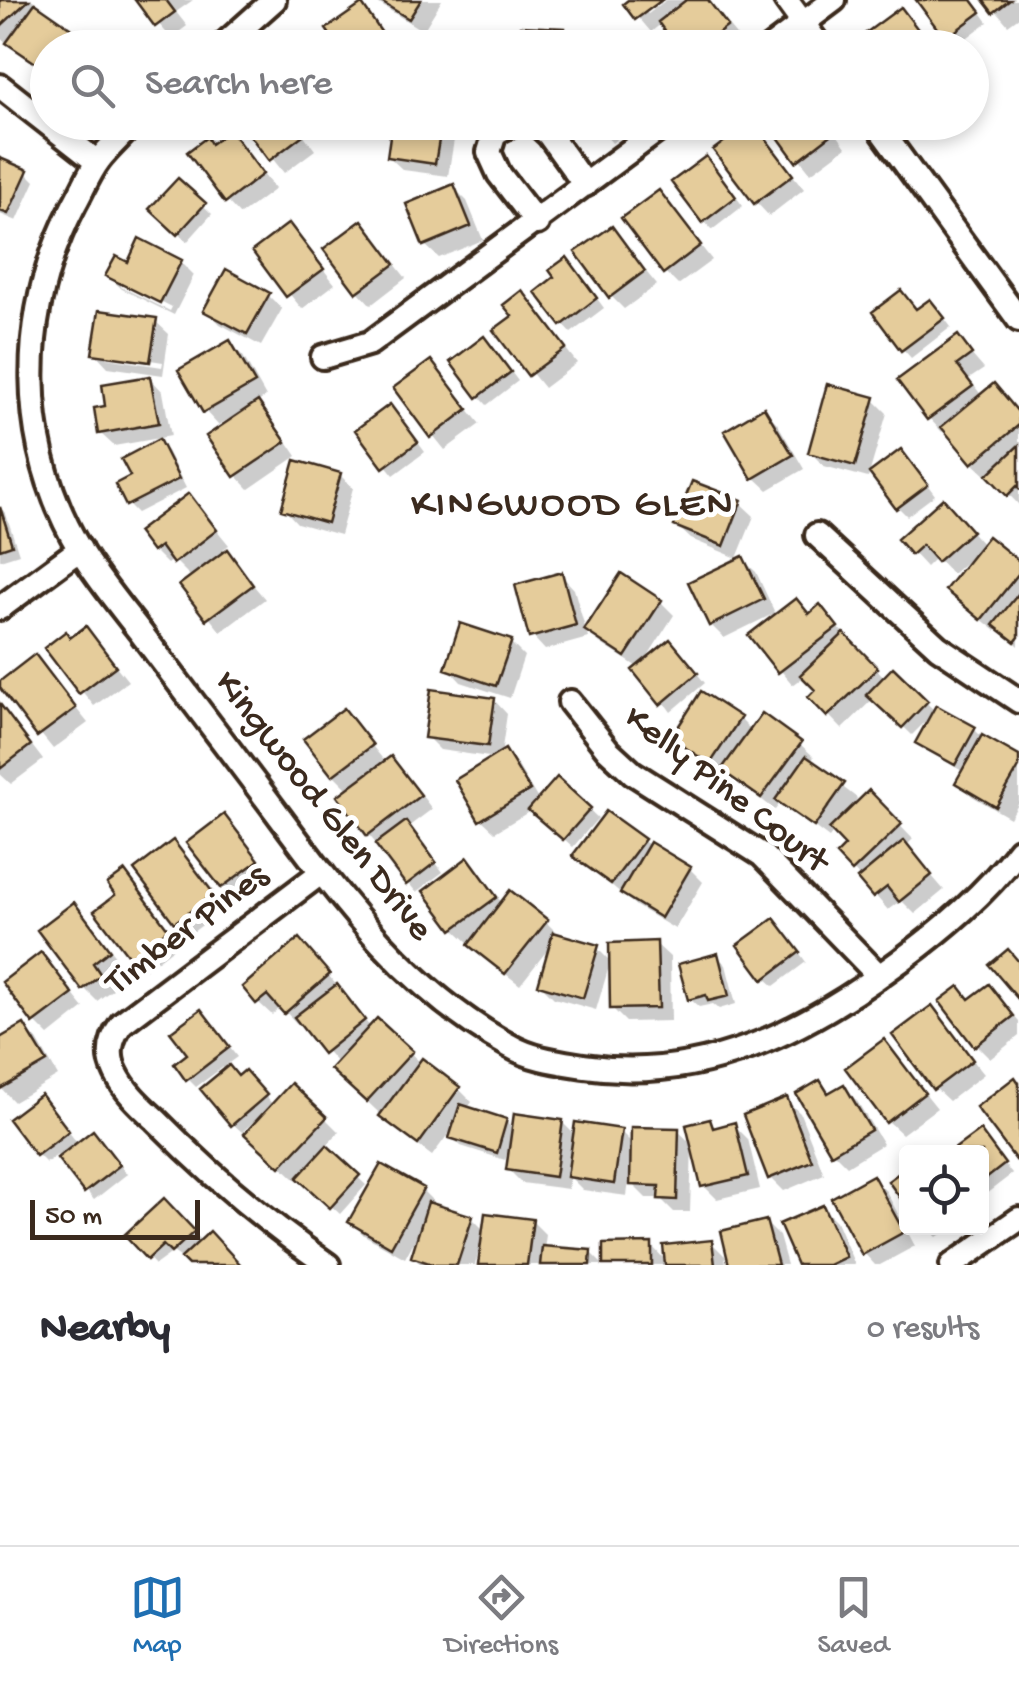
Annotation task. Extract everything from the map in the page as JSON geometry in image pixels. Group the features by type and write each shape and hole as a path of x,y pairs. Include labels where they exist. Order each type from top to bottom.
{"street":[{"path":"240,30 274,0"},
{"path":"786,0 808,30"},
{"path":"794,30 834,0"},
{"path":"0,86 30,110"},
{"path":"69,140 97,162"},
{"name":"Kingwood Glen Drive","path":"117,140 97,162 56,244 41,288 32,336 36,426 62,515 80,550 322,872 372,937 422,986 513,1048 550,1061 649,1070 692,1064 749,1050 835,1008 938,932 988,889 1019,850"},
{"path":"493,140 489,152 499,174 537,222"},
{"path":"553,140 586,185"},
{"path":"323,358 370,343 645,140"},
{"path":"888,140 1019,320"},
{"path":"818,535 938,647 1019,701"},
{"path":"0,608 80,550"},
{"name":"Kelly Pine Court","path":"570,702 608,750 633,773 762,855 879,976"},
{"name":"Timber Pines","path":"322,872 122,1023 112,1036 110,1054 125,1089 170,1136 270,1224 328,1265"},
{"path":"952,1265 1019,1219"}],"building":[{"path":"0,0 29,0 0,27"},
{"path":"135,0 166,0 175,12 155,27"},
{"path":"378,0 421,0 409,19"},
{"path":"628,0 662,0 635,20 623,4"},
{"path":"686,0 708,0 728,26 723,30 664,30 658,22"},
{"path":"916,0 972,0 981,12 957,30 938,30"},
{"path":"983,0 1010,0 993,13"},
{"path":"35,3 71,28 30,30 30,59 6,43"},
{"path":"362,4 380,30 327,30"},
{"path":"901,7 918,30 870,30"},
{"path":"520,26 565,28 565,30 520,30"},
{"path":"203,140 211,144 216,140 238,140 263,174 225,203 187,152"},
{"path":"253,140 296,140 269,161"},
{"path":"389,140 439,140 435,164 387,157"},
{"path":"726,140 767,140 793,175 754,204 713,150"},
{"path":"780,140 825,140 796,162"},
{"path":"706,156 736,197 702,223 671,182"},
{"path":"0,158 28,170 8,214 0,211"},
{"path":"178,178 206,203 177,235 149,209"},
{"path":"454,184 471,226 423,246 406,204"},
{"path":"659,190 701,245 663,274 621,218"},
{"path":"362,220 395,264 356,293 323,249"},
{"path":"289,223 324,269 286,297 252,251"},
{"path":"612,226 645,271 609,298 575,252"},
{"path":"139,238 182,260 160,303 105,276 116,256 128,262"},
{"path":"567,257 597,298 561,326 535,292 554,277 549,270"},
{"path":"226,269 270,293 247,334 203,311"},
{"path":"522,290 566,348 528,376 493,330 512,316 503,305"},
{"path":"901,290 916,309 930,299 945,318 901,351 872,312"},
{"path":"99,310 157,318 150,362 92,354"},
{"path":"958,335 972,354 957,365 973,386 927,420 897,380"},
{"path":"484,336 511,372 477,398 450,362"},
{"path":"230,340 255,383 203,413 178,370"},
{"path":"431,360 468,409 430,438 393,388"},
{"path":"150,376 159,423 98,434 94,408 105,406 102,384"},
{"path":"994,383 1019,413 1019,425 972,464 941,427"},
{"path":"827,384 875,397 855,466 808,453"},
{"path":"258,401 286,442 234,477 206,436"},
{"path":"390,404 418,442 383,468 355,430"},
{"path":"764,407 793,455 752,479 724,431"},
{"path":"159,439 179,479 126,506 115,484 130,476 121,459"},
{"path":"1019,445 1019,488 1007,496 987,475"},
{"path":"901,449 928,485 896,509 869,473"},
{"path":"295,460 341,473 327,523 281,510"},
{"path":"692,481 742,500 724,546 674,526"},
{"path":"189,493 217,530 173,564 160,546 152,552 137,532"},
{"path":"943,498 972,531 937,562 922,545 911,555 897,539"},
{"path":"0,507 12,545 0,549"},
{"path":"988,536 1019,561 1019,573 981,620 945,590"},
{"path":"227,549 253,585 206,620 179,585"},
{"path":"743,556 764,599 709,626 688,582"},
{"path":"562,572 576,625 529,638 515,585"},
{"path":"621,573 662,600 625,657 584,630"},
{"path":"1019,593 1019,637 1015,642 993,625"},
{"path":"796,598 809,614 820,604 838,627 778,673 748,635"},
{"path":"460,623 512,640 496,686 445,669"},
{"path":"86,626 116,666 79,694 44,648 66,631 70,638"},
{"path":"844,633 878,668 827,717 808,697 815,690 800,675"},
{"path":"670,639 698,673 660,705 632,670"},
{"path":"35,654 76,708 37,737 0,688 0,681"},
{"path":"893,667 928,701 902,728 866,695"},
{"path":"431,689 495,698 488,746 424,738"},
{"path":"701,691 741,717 710,764 671,738"},
{"path":"0,704 31,745 0,769"},
{"path":"936,705 976,727 955,765 915,743"},
{"path":"344,708 373,745 332,776 303,739"},
{"path":"762,713 802,742 761,798 721,770"},
{"path":"982,735 1019,756 1019,767 996,807 955,783"},
{"path":"505,749 530,790 479,821 455,780"},
{"path":"391,756 421,795 367,836 337,796"},
{"path":"806,756 845,783 814,827 775,800"},
{"path":"557,777 591,808 563,840 528,810"},
{"path":"869,790 902,824 852,872 836,855 845,846 829,829"},
{"path":"606,811 645,839 611,884 572,856"},
{"path":"224,814 259,860 221,888 186,843"},
{"path":"406,821 436,862 406,885 375,844"},
{"path":"173,840 214,894 174,923 134,870"},
{"path":"904,840 932,875 899,902 887,887 873,898 857,879"},
{"path":"650,842 691,867 661,918 620,893"},
{"path":"468,857 497,897 452,930 423,891"},
{"path":"125,871 168,929 130,958 94,911 115,895 107,884"},
{"path":"510,890 548,920 505,974 468,945"},
{"path":"74,902 110,950 93,963 101,975 82,990 37,930"},
{"path":"774,918 800,952 763,980 737,945"},
{"path":"553,932 599,945 583,998 538,985"},
{"path":"299,938 330,974 284,1014 267,995 256,1004 242,987"},
{"path":"657,941 659,1008 610,1009 609,943"},
{"path":"1008,949 1019,962 1019,1000 989,965"},
{"path":"41,952 73,994 33,1024 2,982"},
{"path":"718,953 729,996 708,1001 706,995 688,1000 678,964"},
{"path":"337,984 365,1020 323,1054 294,1017"},
{"path":"989,984 1014,1016 974,1047 939,1001 959,986 969,999"},
{"path":"932,1005 973,1060 933,1090 892,1035"},
{"path":"201,1009 230,1047 186,1081 174,1064 187,1054 170,1032"},
{"path":"377,1018 413,1051 366,1102 330,1069"},
{"path":"24,1024 47,1062 0,1089 0,1038"},
{"path":"884,1039 925,1093 886,1123 845,1068"},
{"path":"422,1058 460,1087 418,1145 379,1116"},
{"path":"229,1065 238,1076 245,1070 267,1095 231,1126 200,1089"},
{"path":"1015,1077 1019,1083 1016,1160 976,1107"},
{"path":"820,1080 828,1093 844,1084 871,1130 831,1154 796,1094"},
{"path":"291,1083 327,1117 280,1167 244,1134"},
{"path":"41,1094 69,1131 36,1156 8,1119"},
{"path":"787,1097 812,1161 768,1179 743,1115"},
{"path":"460,1104 507,1119 497,1153 449,1138"},
{"path":"514,1113 563,1120 555,1177 506,1170"},
{"path":"710,1119 713,1128 735,1122 748,1176 701,1187 686,1125"},
{"path":"575,1122 622,1129 614,1184 567,1177"},
{"path":"631,1127 679,1128 677,1200 658,1199 659,1186 630,1185"},
{"path":"93,1130 120,1165 84,1193 57,1158"},
{"path":"980,1130 1005,1164 989,1177 989,1145 960,1145"},
{"path":"327,1145 360,1175 330,1208 297,1178"},
{"path":"381,1164 424,1188 391,1247 348,1222"},
{"path":"899,1173 899,1196 888,1181"},
{"path":"873,1175 899,1223 899,1235 862,1255 831,1198"},
{"path":"164,1198 195,1231 171,1253 163,1245 147,1260 124,1235"},
{"path":"428,1202 473,1216 457,1265 435,1265 411,1257"},
{"path":"823,1205 846,1257 829,1265 797,1265 779,1224"},
{"path":"485,1213 533,1219 527,1265 478,1265"},
{"path":"766,1220 778,1265 729,1265 721,1231"},
{"path":"210,1231 241,1265 188,1265 181,1258"},
{"path":"712,1240 715,1265 665,1265 663,1245"},
{"path":"652,1243 652,1265 603,1265 603,1244"},
{"path":"542,1246 591,1250 590,1265 540,1265"}],"district":[{"name":"KINGWOOD GLEN","path":"573,506"}]}
